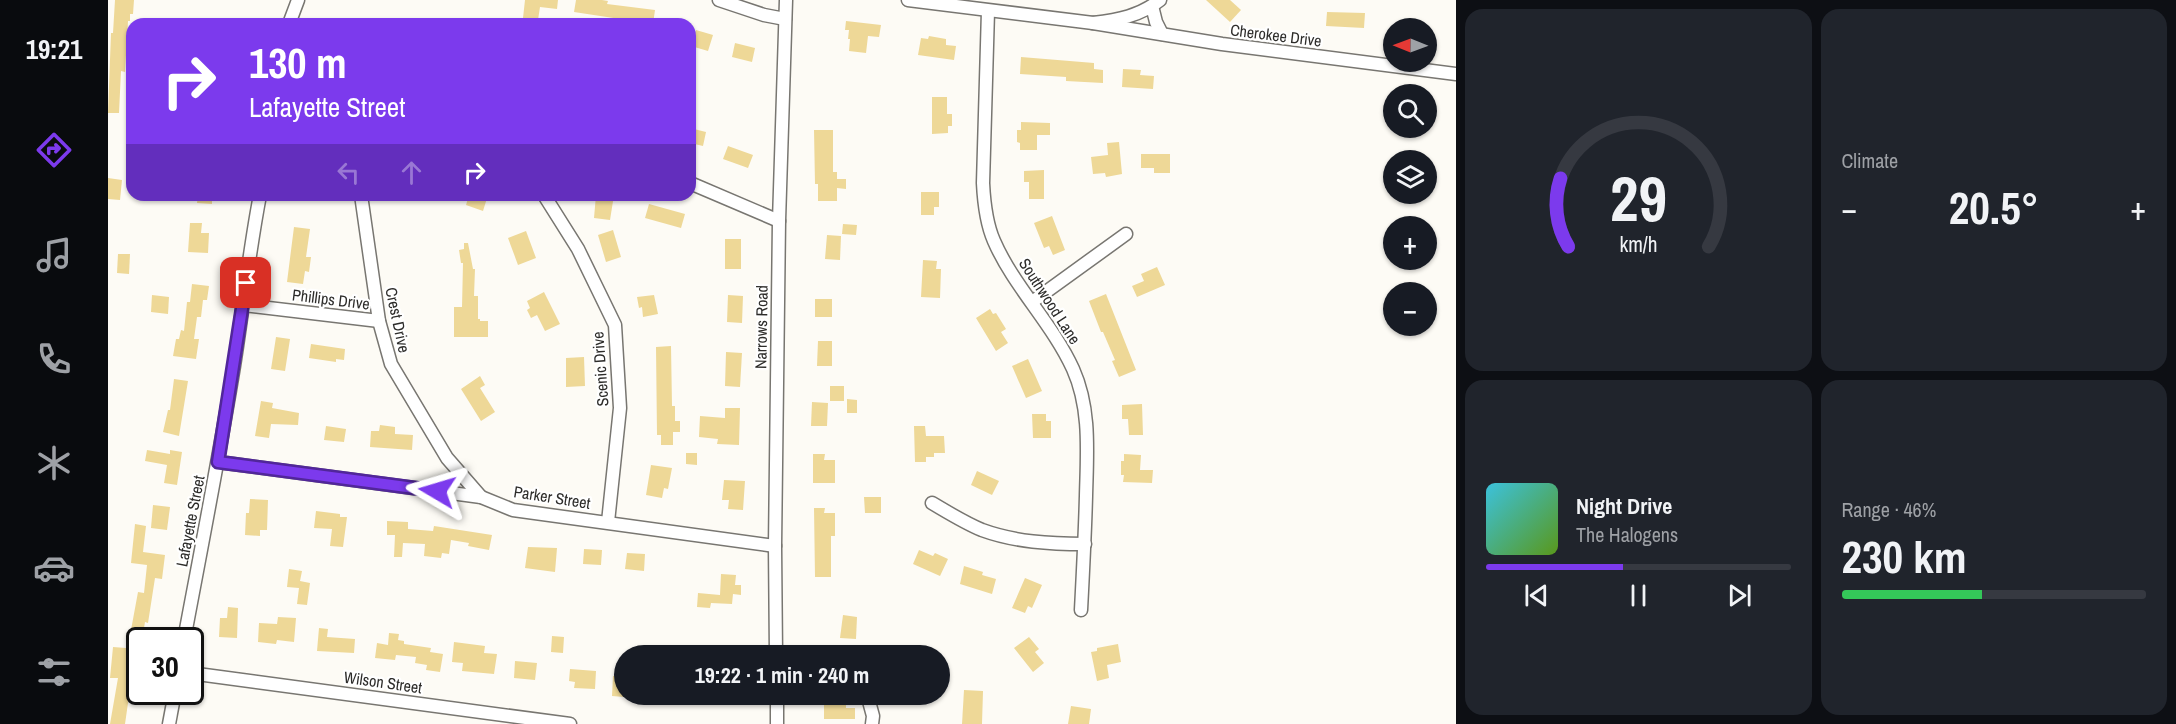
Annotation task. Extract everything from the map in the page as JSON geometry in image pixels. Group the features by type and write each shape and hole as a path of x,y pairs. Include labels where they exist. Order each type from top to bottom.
{"street":[{"path":"291,18 298,0"},
{"path":"719,0 764,15 785,19"},
{"name":"Narrows Road","path":"776,645 779,221 786,0"},
{"path":"908,0 1093,23 1122,19 1147,10 1156,3"},
{"path":"1156,3 1155,22 1162,34"},
{"name":"Southwood Lane","path":"988,11 984,210 993,240 1008,268 1054,333 1074,370 1085,403 1088,445 1082,610"},
{"name":"Cherokee Drive","path":"1093,23 1222,44 1456,74"},
{"path":"696,186 779,221"},
{"name":"Lafayette Street","path":"186,627 218,462 244,305 251,239 259,201"},
{"name":"Crest Drive","path":"363,201 379,321 391,364 415,408 447,458 481,497"},
{"name":"Scenic Drive","path":"548,201 578,249 615,325 620,408 608,522"},
{"path":"1032,302 1126,234"},
{"name":"Phillips Drive","path":"244,305 379,321"},
{"name":"Parker Street","path":"218,462 481,497 513,510 775,546"},
{"path":"933,503 965,522 1019,540 1053,544 1085,544"},
{"name":"Wilson Street","path":"204,675 570,724"},
{"path":"169,724 173,705"},
{"path":"777,705 777,724"},
{"path":"870,705 873,716 872,724"}],"building":[{"path":"115,0 134,0 133,14 130,14 130,18 126,18 125,72 121,71 119,113 108,113 111,33 113,33"},
{"path":"525,0 558,0 557,9 540,7 538,18 523,18"},
{"path":"576,0 602,0 608,1 607,4 655,10 654,18 614,18 574,12"},
{"path":"1206,0 1230,0 1241,10 1230,22"},
{"path":"1327,12 1365,13 1364,28 1326,26"},
{"path":"846,21 881,25 879,37 868,36 866,53 849,51 850,39 848,39 849,30 845,30"},
{"path":"696,30 713,35 708,51 696,47"},
{"path":"929,36 946,39 946,45 956,46 954,60 918,55 921,38 928,39"},
{"path":"735,43 755,48 752,62 732,57"},
{"path":"1021,57 1094,63 1094,69 1103,70 1103,83 1066,81 1066,77 1020,74"},
{"path":"1123,69 1141,70 1140,75 1154,76 1153,89 1122,87"},
{"path":"932,97 947,97 947,114 952,114 952,126 948,126 948,133 932,134"},
{"path":"1021,122 1050,123 1050,135 1037,135 1037,150 1020,150 1017,130 1021,130"},
{"path":"696,130 706,132 703,146 696,144"},
{"path":"814,130 833,130 833,172 837,172 837,179 846,179 846,189 837,188 837,201 818,201 818,184 815,184"},
{"path":"1119,142 1122,174 1106,177 1105,173 1093,174 1091,157 1108,155 1107,143"},
{"path":"728,146 753,155 748,168 723,159"},
{"path":"1141,154 1170,154 1170,173 1154,173 1154,168 1141,168"},
{"path":"1044,170 1044,199 1029,199 1029,182 1024,182 1024,171"},
{"path":"108,178 122,180 120,200 108,199"},
{"path":"921,192 939,192 939,207 934,207 934,215 921,215"},
{"path":"197,201 212,201 212,204 197,203"},
{"path":"467,201 486,201 483,211 466,205"},
{"path":"595,201 613,201 610,220 594,218"},
{"path":"649,204 685,214 681,228 645,218"},
{"path":"1052,216 1065,250 1053,255 1049,246 1044,248 1034,223"},
{"path":"190,223 202,223 201,233 209,233 208,253 188,252"},
{"path":"843,224 857,225 856,235 842,234"},
{"path":"294,227 310,229 306,257 311,257 309,272 305,271 303,284 287,282"},
{"path":"613,230 621,257 606,262 598,235"},
{"path":"526,231 536,258 518,265 508,238"},
{"path":"827,235 841,236 840,260 825,259"},
{"path":"725,239 741,239 741,269 725,269"},
{"path":"464,243 468,243 473,269 475,269 474,296 478,296 478,319 488,321 488,337 454,337 454,307 462,307 463,263 461,263 459,250 464,249"},
{"path":"118,254 130,254 129,274 117,273"},
{"path":"923,260 937,261 936,269 941,269 940,298 921,297"},
{"path":"1157,267 1165,285 1137,297 1132,286 1144,281 1141,274"},
{"path":"192,284 209,286 207,300 203,300 201,317 197,317 194,339 199,339 196,359 173,356 176,339 179,339 181,330 184,331 187,302 190,302"},
{"path":"544,292 560,324 545,331 537,315 531,318 527,310 530,308 527,301"},
{"path":"1106,294 1136,370 1119,377 1112,361 1115,360 1089,301"},
{"path":"152,295 169,297 168,314 151,312"},
{"path":"654,295 658,314 643,317 642,307 639,308 637,297"},
{"path":"728,295 743,296 742,323 727,322"},
{"path":"815,299 832,299 832,317 815,317"},
{"path":"990,309 993,314 996,313 1006,329 1001,332 1008,343 996,351 976,318"},
{"path":"276,337 290,339 285,371 271,369"},
{"path":"818,341 832,341 832,366 817,366"},
{"path":"311,344 345,349 344,360 336,359 336,362 309,358"},
{"path":"671,346 672,406 675,406 675,421 680,421 680,432 673,432 673,445 661,445 661,435 657,435 656,347"},
{"path":"726,352 742,353 740,387 725,386"},
{"path":"584,357 585,386 566,387 566,358"},
{"path":"1028,359 1042,391 1026,398 1012,366"},
{"path":"480,376 485,385 480,388 495,412 481,421 461,389"},
{"path":"174,379 188,381 179,436 163,432 168,410 170,410"},
{"path":"830,386 844,386 844,401 830,401"},
{"path":"847,399 857,400 857,413 847,413"},
{"path":"261,401 273,403 272,408 299,413 298,425 271,424 269,438 255,436"},
{"path":"812,402 828,403 827,426 811,426"},
{"path":"1142,404 1143,435 1129,435 1128,419 1122,419 1122,405"},
{"path":"725,408 740,408 739,445 717,444 718,439 699,437 700,416 725,418"},
{"path":"1032,414 1046,414 1046,421 1051,421 1051,438 1033,438"},
{"path":"380,425 395,427 395,434 413,435 412,450 370,447 371,431 379,431"},
{"path":"326,426 346,429 344,442 324,440"},
{"path":"914,426 925,426 926,436 944,436 945,453 934,453 934,457 926,457 926,462 915,462"},
{"path":"147,450 170,454 170,450 182,452 177,485 164,483 167,465 145,461"},
{"path":"686,453 697,453 697,465 686,464"},
{"path":"813,454 825,454 824,460 835,460 835,483 813,483"},
{"path":"1124,454 1141,455 1140,470 1153,470 1152,483 1123,482 1121,461 1124,461"},
{"path":"651,465 672,468 668,489 664,488 662,498 646,495"},
{"path":"977,471 999,481 992,495 971,485"},
{"path":"724,480 745,481 743,510 728,509 729,500 722,500"},
{"path":"864,497 881,497 881,513 865,513"},
{"path":"250,499 268,500 267,530 260,530 260,536 245,535 246,513 249,513"},
{"path":"153,505 170,507 167,530 151,528"},
{"path":"814,508 825,508 824,513 835,513 835,536 831,536 831,577 815,577"},
{"path":"316,511 347,517 343,547 330,546 332,529 314,528"},
{"path":"387,521 408,522 408,529 433,531 434,526 492,535 489,550 451,540 449,554 442,553 441,558 424,556 425,544 403,543 402,557 394,557 395,535 387,535"},
{"path":"135,524 146,526 143,552 165,555 162,579 155,578 148,623 145,622 144,627 132,627 138,592 144,593 147,565 131,563"},
{"path":"528,547 557,548 555,572 525,568"},
{"path":"584,549 602,550 601,565 583,564"},
{"path":"919,550 933,556 935,553 948,559 940,576 913,564"},
{"path":"627,553 645,554 644,571 625,569"},
{"path":"964,566 996,579 992,594 960,584"},
{"path":"289,569 302,571 300,581 310,583 307,605 297,604 299,588 287,587"},
{"path":"721,574 736,575 735,585 741,585 741,595 733,594 732,604 711,603 710,608 697,607 698,593 720,595"},
{"path":"1025,578 1042,585 1032,608 1028,606 1025,613 1012,608"},
{"path":"228,607 238,608 237,638 219,637 220,618 227,618"},
{"path":"843,615 857,617 856,639 840,638"},
{"path":"278,617 296,618 294,642 277,640 276,644 258,642 259,623 277,624"},
{"path":"319,628 328,629 327,637 355,639 354,653 317,651"},
{"path":"389,633 399,634 398,640 404,641 404,644 431,648 430,652 443,654 440,672 426,670 427,665 415,663 416,657 396,655 395,660 375,658 377,643 388,645"},
{"path":"552,636 564,637 563,653 551,652"},
{"path":"1029,637 1039,649 1035,652 1044,663 1033,672 1014,648"},
{"path":"454,642 485,646 484,653 497,654 494,674 462,671 463,663 452,662"},
{"path":"1118,644 1121,662 1107,665 1109,678 1097,681 1091,652 1097,651 1097,648"},
{"path":"113,647 126,648 128,705 125,724 110,724 118,678 110,678"},
{"path":"515,661 537,663 535,680 514,678"},
{"path":"570,669 596,671 595,689 574,688 575,682 569,681"},
{"path":"613,676 614,696 612,696"},
{"path":"964,690 983,691 982,724 962,724"},
{"path":"824,705 846,705 846,708 855,708 855,719 824,719"},
{"path":"1071,706 1091,709 1089,724 1068,724"}],"route":[{"path":"246,283 218,462 437,491"}]}
